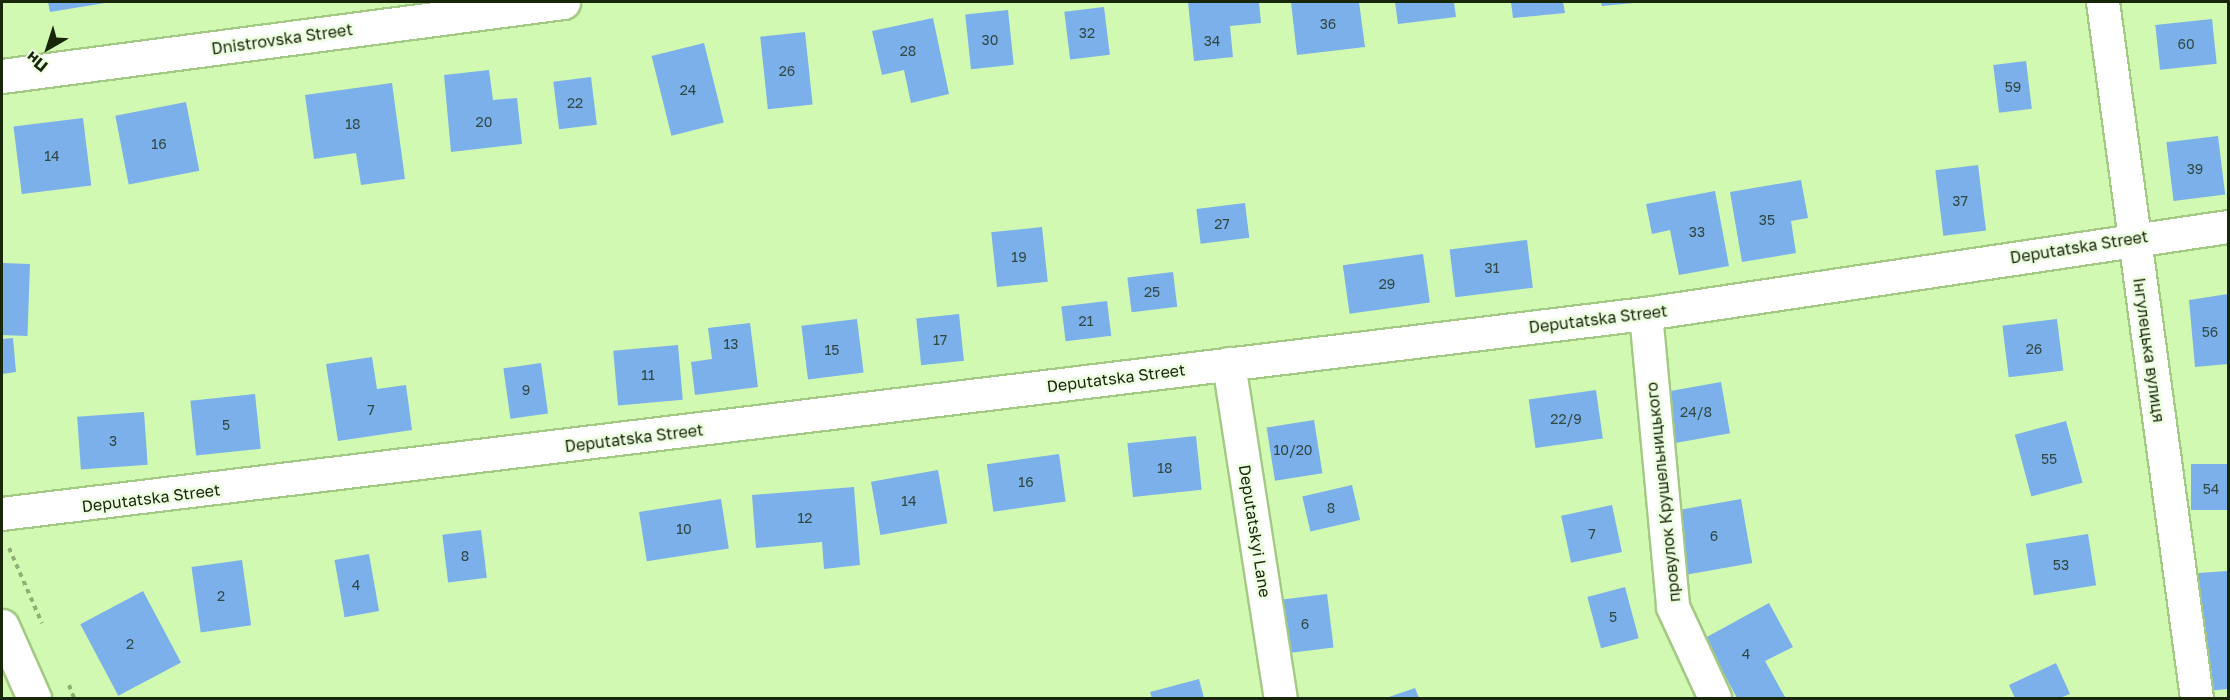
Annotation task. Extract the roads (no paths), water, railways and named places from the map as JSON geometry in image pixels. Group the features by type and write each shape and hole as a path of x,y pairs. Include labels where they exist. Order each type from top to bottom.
{"street":[{"name":"Dnistrovska Street","path":"2,76 562,2"},
{"name":"Інгулецька вулиця","path":"2103,2 2197,699"},
{"name":"Deputatska Street","path":"4,527 19,514 1646,314 2134,238 2229,227"},
{"name":"провулок Крушельницького","path":"1646,314 1673,607 1714,699"},
{"name":"Deputatskyi Lane","path":"1228,364 1281,699"},
{"path":"2,626 34,699"}]}
